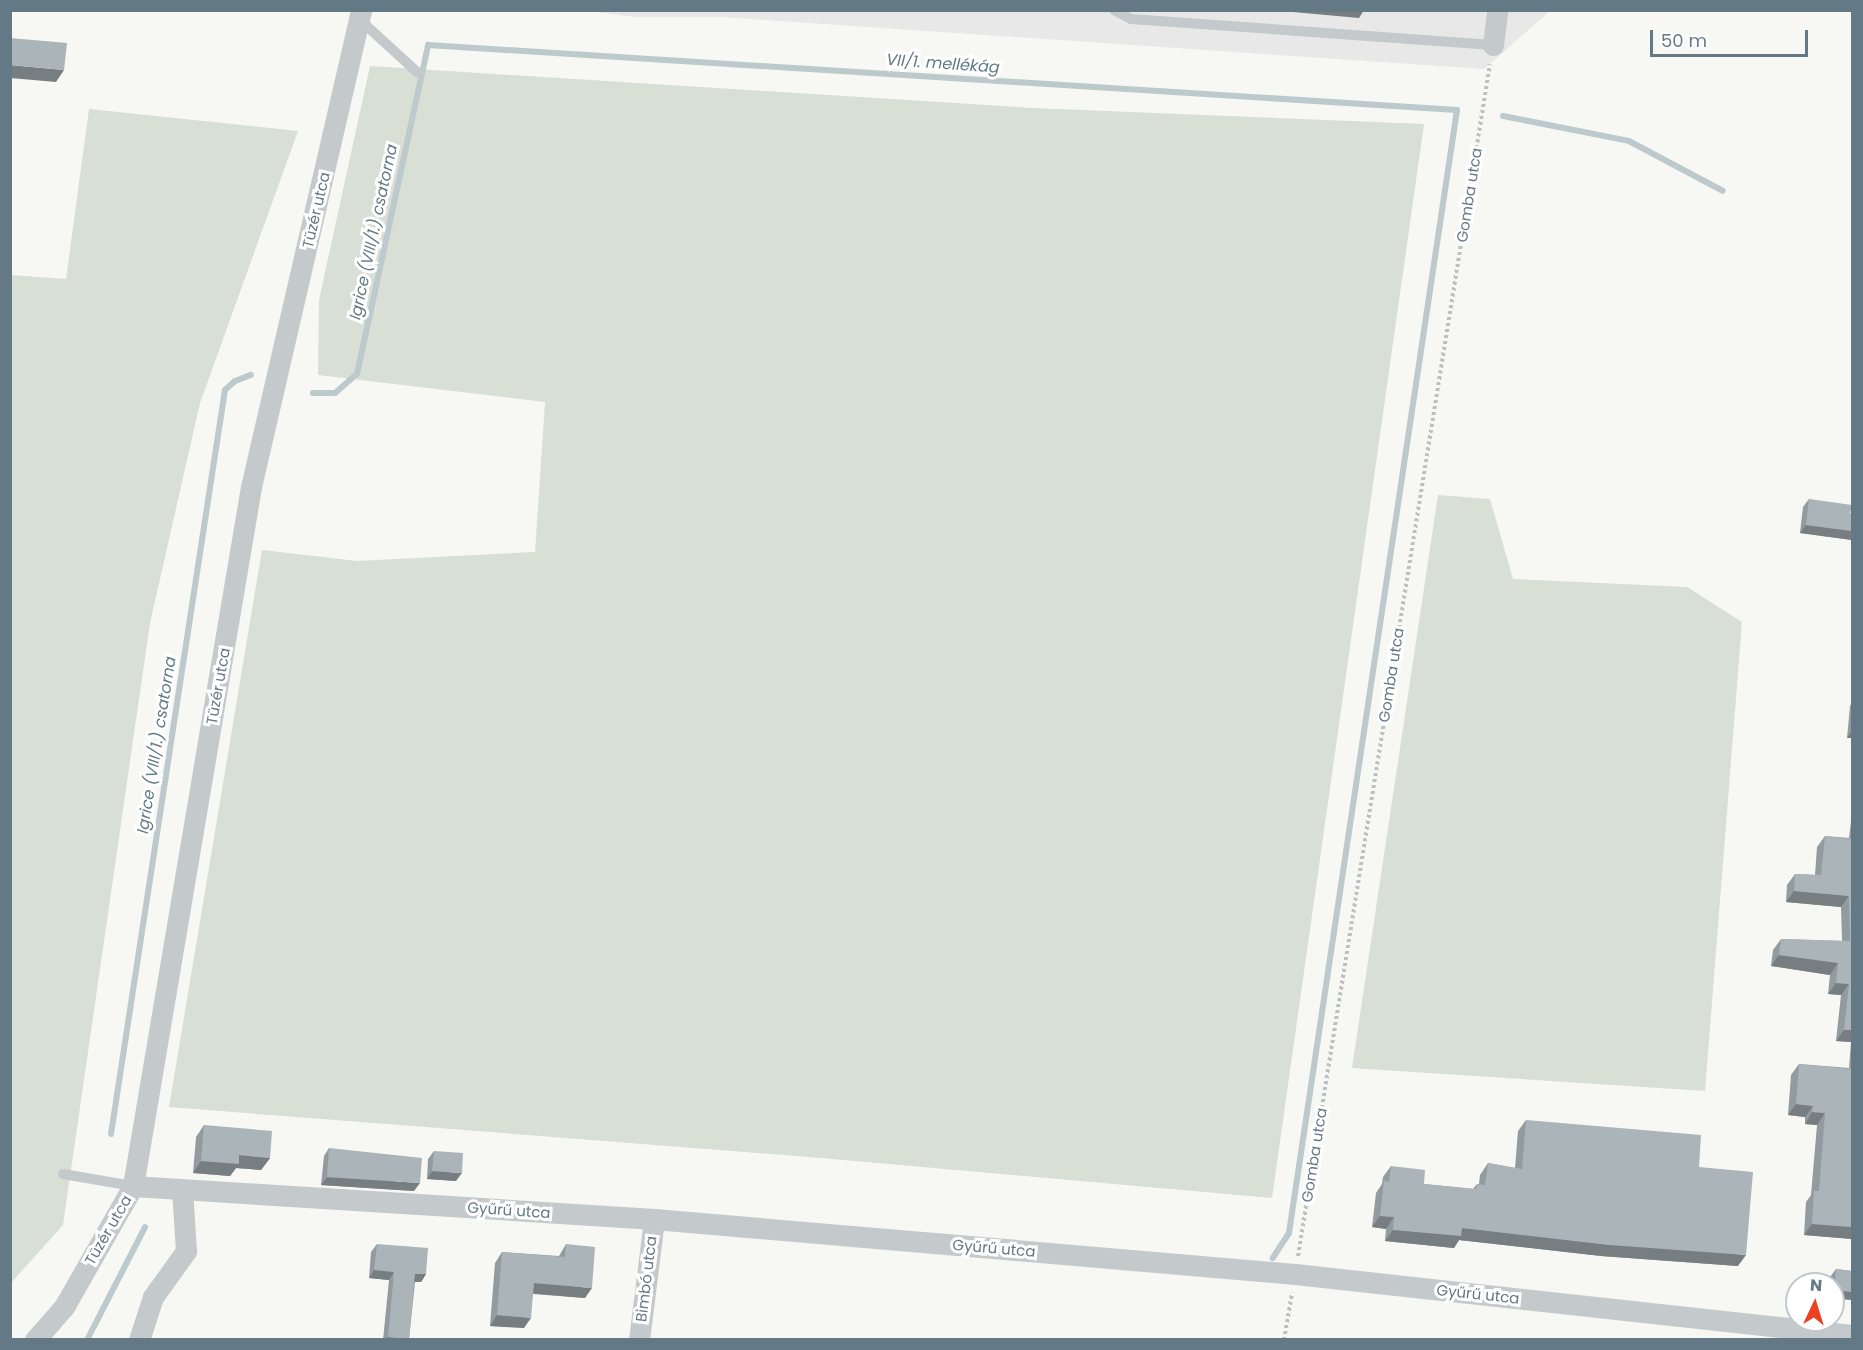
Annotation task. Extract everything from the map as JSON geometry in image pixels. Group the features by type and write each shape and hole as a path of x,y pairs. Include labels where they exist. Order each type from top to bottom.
{"street":[{"path":"1493,45 1497,10"},
{"name":"Tüzér utca","path":"35,1340 64,1307 133,1186 252,488 357,14"},
{"name":"Gyűrű utca","path":"133,1186 654,1219 1295,1274 1852,1335"},
{"path":"139,1340 153,1297 186,1251 182,1190"},
{"name":"Bimbó utca","path":"639,1340 654,1219"}],"lane":[{"path":"1114,10 1131,19 1493,45"},
{"path":"357,14 417,72"},
{"path":"63,1174 133,1186"}],"path":[{"name":"Gomba utca","path":"1284,1340 1493,45"}],"shaded area":[{"path":"588,11 1550,11 1484,69 721,17 634,17"},
{"path":"370,66 1032,108 1424,124 1272,1198 810,1157 169,1107 262,550 357,561 535,552 545,402 318,375 319,300"},
{"path":"89,109 298,131 200,403 150,623 63,1225 11,1283 11,275 66,279"},
{"path":"1438,495 1490,499 1513,579 1687,587 1742,622 1705,1091 1352,1068"}],"building":[{"path":"10,38 67,43 64,70 10,65"},
{"path":"1809,499 1852,505 1850,514 1852,514 1852,531 1806,525"},
{"path":"1825,836 1852,839 1852,1030 1844,1030 1849,984 1836,983 1838,963 1779,955 1781,939 1850,941 1849,896 1794,891 1795,874 1821,875"},
{"path":"1799,1064 1852,1069 1852,1227 1812,1224 1814,1191 1819,1191 1825,1113 1812,1112 1813,1106 1796,1104"},
{"path":"1526,1120 1701,1135 1699,1167 1753,1172 1746,1255 1609,1245 1462,1228 1461,1236 1393,1230 1394,1217 1380,1216 1384,1181 1389,1182 1391,1166 1425,1170 1424,1184 1476,1189 1477,1184 1485,1185 1488,1163 1522,1169"},
{"path":"204,1125 272,1131 270,1158 239,1155 239,1164 201,1161"},
{"path":"329,1148 422,1158 420,1183 327,1177"},
{"path":"434,1151 463,1153 462,1173 432,1171"},
{"path":"377,1244 428,1248 426,1274 415,1274 409,1339 388,1337 394,1272 374,1270"},
{"path":"566,1244 595,1247 592,1288 534,1283 531,1318 497,1315 502,1252 565,1257"},
{"path":"1836,1269 1852,1271 1852,1292 1845,1291 1845,1272 1836,1272"}],"waterway":[{"name":"VII/1. mellékág","path":"313,393 335,393 357,374 428,45 1457,110 1289,1233 1273,1258"},
{"name":"VII/1. mellékág","path":"1503,116 1629,141 1723,191"},
{"name":"Igrice (VIII/1.) csatorna","path":"111,1134 225,390 235,381 251,375"},
{"name":"Igrice (VIII/1.) csatorna","path":"87,1340 145,1227"}]}
